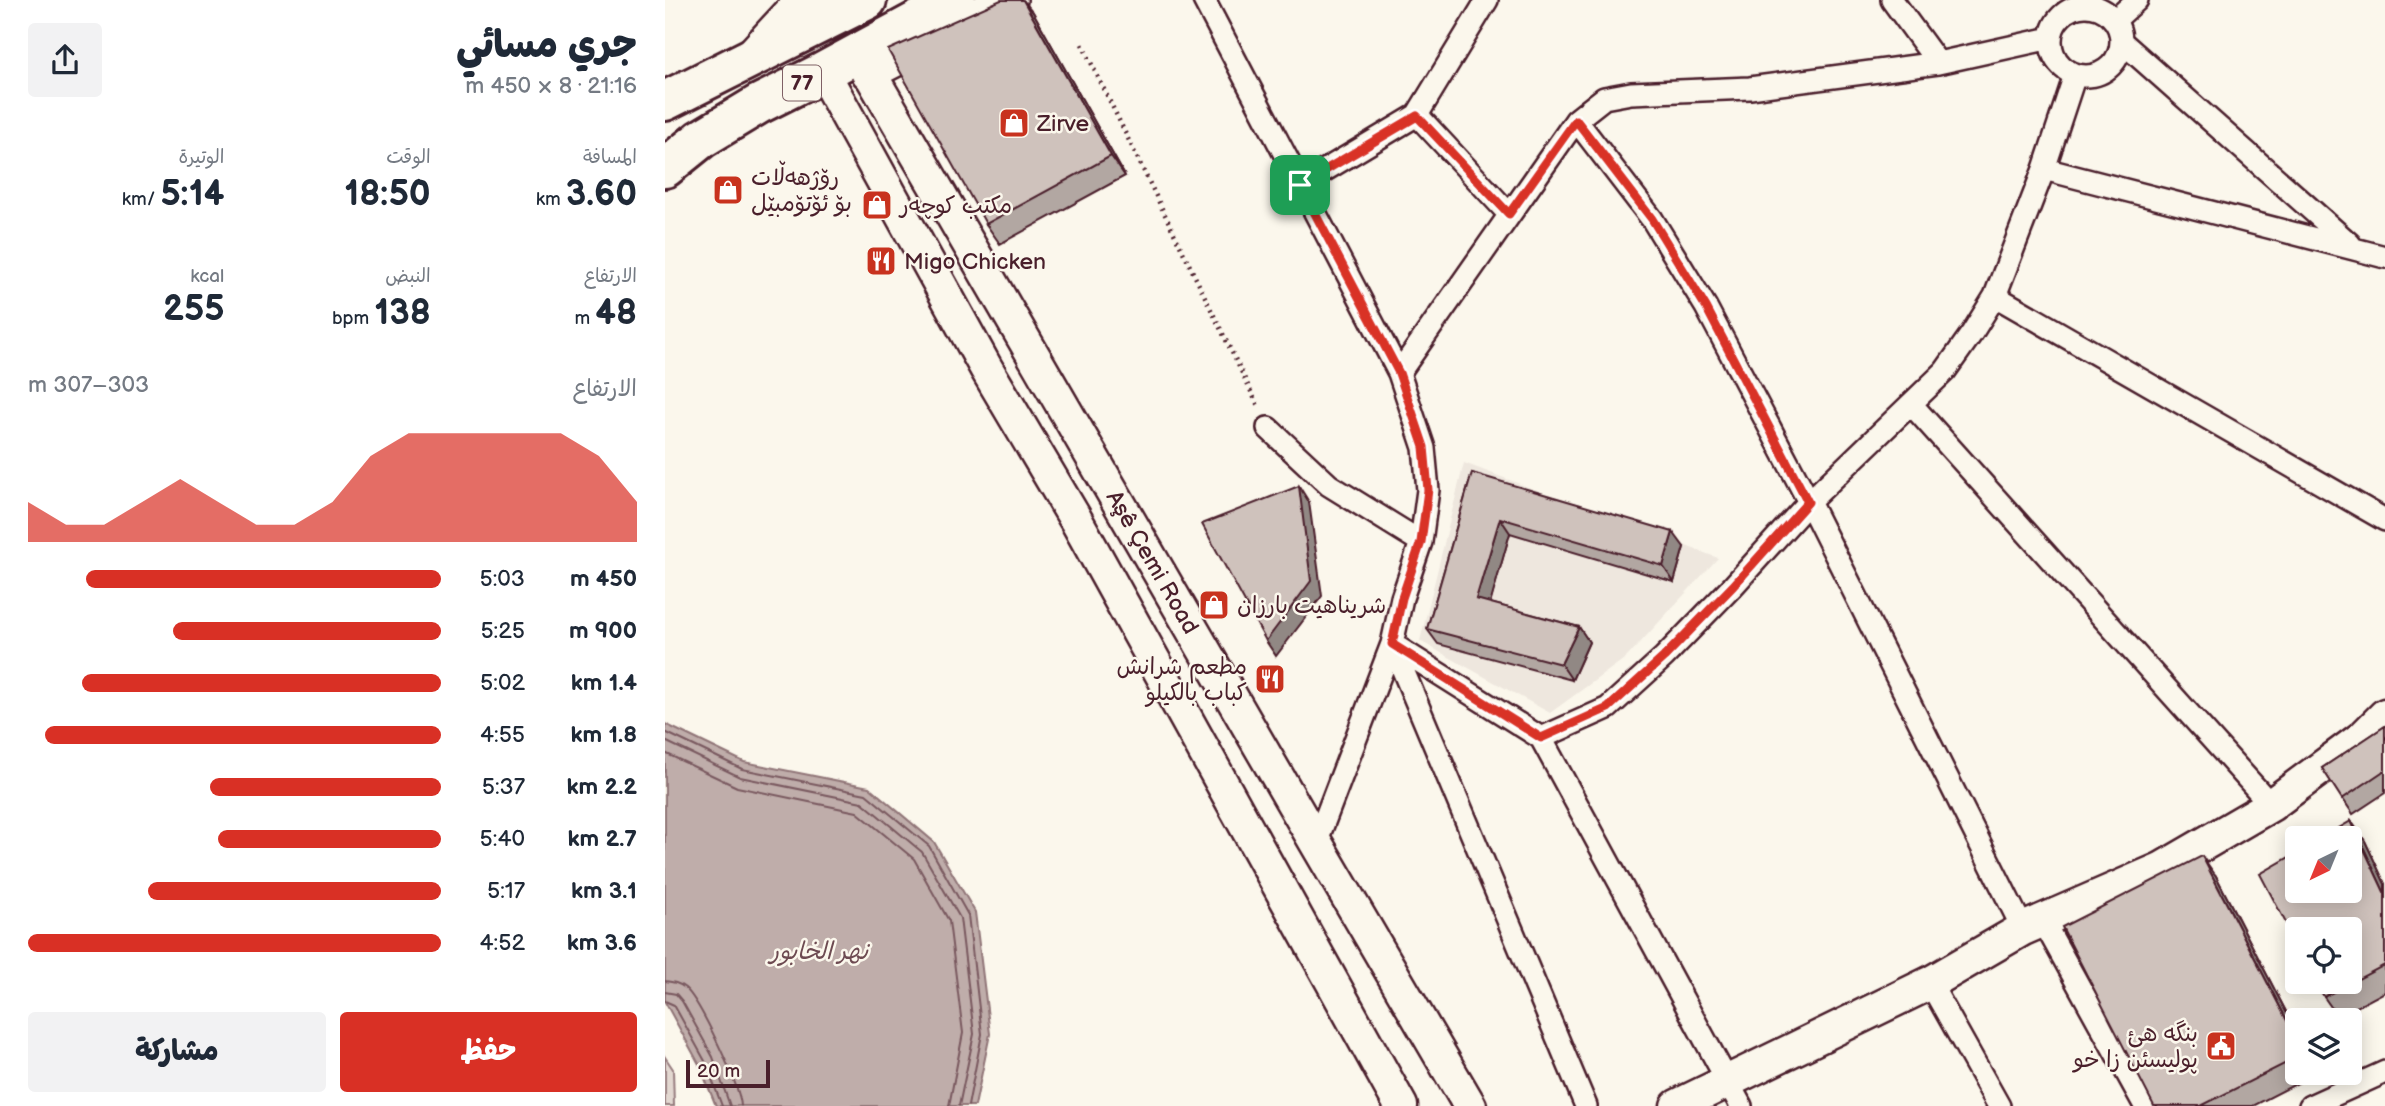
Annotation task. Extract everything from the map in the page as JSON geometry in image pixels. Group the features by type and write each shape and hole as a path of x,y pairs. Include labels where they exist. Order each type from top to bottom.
{"highway":[{"name":"77","path":"665,102 867,0"},
{"name":"77","path":"665,168 701,139 759,104 829,82 864,62 950,3"}],"main road":[{"path":"746,62 791,14 819,0"},
{"path":"864,62 1009,0"},
{"name":"Aşê Çemi Road","path":"864,62 1470,1106"},
{"name":"Aşê Çemi Road","path":"829,82 986,368 1076,520 1401,1106"},
{"path":"1677,1106 1735,1093 2033,925 2161,869 2271,805 2363,737 2385,715"}],"street":[{"path":"1204,0 1399,373 1424,447 1428,490 1421,542 1402,598 1392,644 1316,843"},
{"path":"1300,185 1417,116 1487,0"},
{"path":"1892,0 1938,63"},
{"path":"2115,20 2137,0"},
{"path":"2080,3 2106,12 2115,20 2122,41 2120,52 2107,70 2097,75 2075,75 2057,61 2051,38 2054,26 2061,16 2080,3"},
{"path":"1399,373 1576,120 1604,98 1631,93 1750,88 1938,63 2051,38"},
{"path":"2122,41 2354,248"},
{"path":"1541,738 1608,708 1707,613 1808,502 1945,371 1995,296 2044,169 2075,75"},
{"path":"1417,116 1509,214"},
{"path":"1576,120 1652,219 1700,296 2033,925 2145,1106"},
{"path":"2044,169 2385,257"},
{"path":"1995,296 2385,520"},
{"path":"1912,405 2271,805"},
{"path":"1268,428 1329,485 1421,542"},
{"path":"1392,644 1541,738 1735,1093"},
{"path":"1392,644 1586,1106"},
{"path":"1930,983 1999,1106"},
{"path":"2310,1106 2385,1072"}],"path":[{"path":"1082,44 1268,428"}],"shaded area":[{"path":"1464,463 1718,558 1627,657 1550,713 1420,641"},
{"path":"665,1057 673,1069 674,1106 665,1106"}],"water":[{"name":"نهر الخابور","path":"665,724 744,762 869,787 934,842 975,912 990,1034 975,1106 716,1106 699,1064 665,1002"}],"building":[{"name":"Zirve","path":"1001,0 1023,0 1111,156 986,224 888,50"},
{"path":"1472,473 1673,532 1663,566 1500,518 1476,599 1579,627 1561,664 1427,629"},
{"path":"1299,486 1311,581 1266,641 1202,524"},
{"path":"2385,726 2385,770 2342,799 2322,768"},
{"path":"2363,847 2385,894 2385,965 2362,977 2362,917 2285,917 2285,921 2260,874 2285,860 2285,903 2363,903"},
{"path":"2202,856 2285,1017 2285,1064 2201,1106 2154,1106 2062,927"}],"place":[{"name":"Zirve","path":"1014,123"},
{"name":"رۆژهەڵات بۆ ئۆتۆمبێل","path":"728,190"},
{"name":"مکتب کوچه‌ر","path":"877,205"},
{"name":"Migo Chicken","path":"881,261"},
{"name":"شريناهيت بارزان","path":"1214,605"},
{"name":"مطعم شرانش كباب بالكيلو","path":"1270,679"},
{"name":"بنگه هئ پوليسئن زا خو","path":"2221,1046"}],"route":[{"path":"1417,116 1509,214 1576,120 1652,219 1706,307 1808,502 1733,586 1664,657 1608,708 1541,738 1392,644 1402,598 1421,542 1428,490 1424,447 1399,373 1300,185 1417,116"}]}
